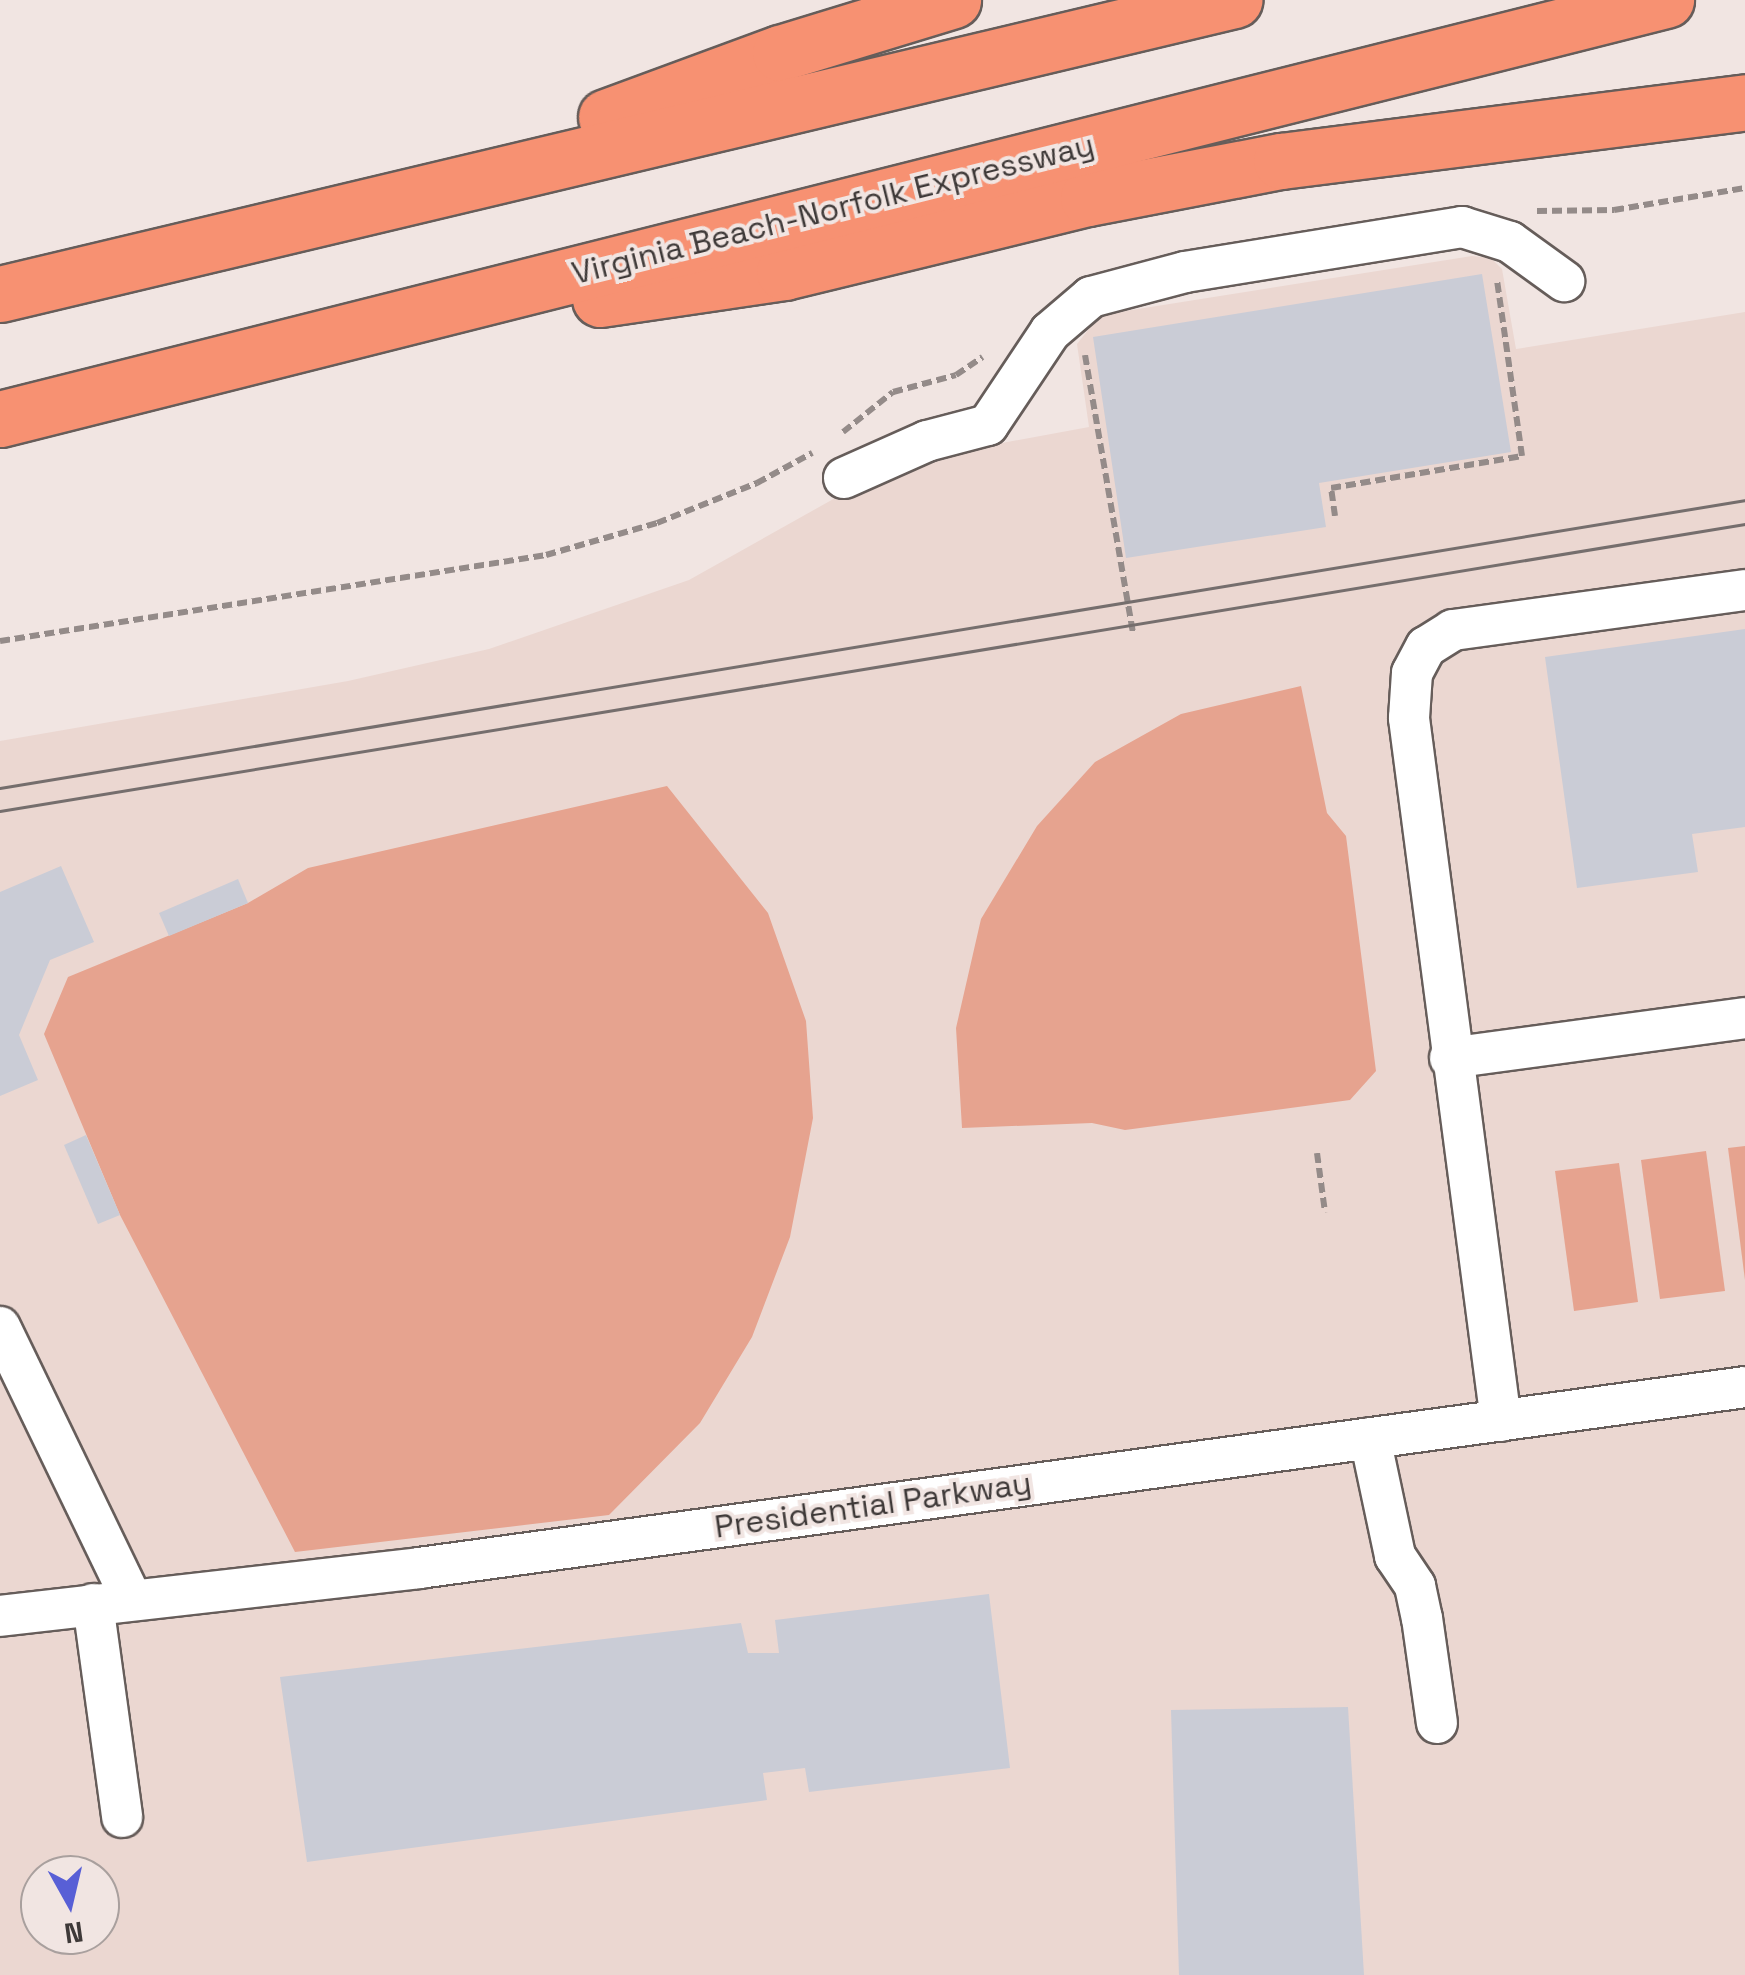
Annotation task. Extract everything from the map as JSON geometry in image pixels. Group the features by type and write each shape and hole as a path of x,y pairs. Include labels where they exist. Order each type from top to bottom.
{"highway":[{"path":"380,200 780,53 953,0"},
{"path":"0,294 380,200 1234,0"},
{"name":"Virginia Beach-Norfolk Expressway","path":"0,418 1666,0"},
{"path":"286,346 784,272 1088,198 1299,158 1745,102"}],"street":[{"path":"832,456 927,441 988,425 1050,332 1092,297 1185,272 1462,227 1510,242 1564,280"},
{"path":"1500,1420 1450,1058 1408,703 1418,658 1453,630 1745,590"},
{"path":"1450,1058 1745,1018"},
{"path":"0,1327 112,1601 122,1816"},
{"name":"Presidential Parkway","path":"0,1616 419,1568 1745,1387"},
{"path":"1370,1438 1394,1556 1415,1586 1437,1724"}],"path":[{"path":"1519,210 1614,210 1745,188"},
{"path":"1334,516 1330,488 1522,456 1493,267"},
{"path":"1085,345 1134,634"},
{"path":"0,641 546,555 692,510 832,456 893,392 956,376 993,346"},
{"path":"1317,1153 1325,1212"}],"shaded area":[{"path":"1472,256 1491,258 1502,269 1516,349 1745,312 1745,1975 0,1975 0,741 348,681 489,649 689,580 853,488 959,451 1089,427 1077,344 1100,315"},
{"path":"1301,686 1327,813 1346,836 1376,1071 1350,1100 1125,1130 1092,1123 962,1128 956,1028 981,919 1037,826 1095,762 1181,714"},
{"path":"667,786 768,913 806,1021 813,1118 790,1237 752,1337 700,1423 609,1515 295,1552 120,1215 44,1034 68,977 248,903 308,868"},
{"path":"1745,1146 1745,1280 1728,1148"},
{"path":"1706,1151 1725,1291 1660,1299 1641,1160"},
{"path":"1619,1163 1638,1302 1574,1311 1555,1171"}],"building":[{"path":"1482,274 1511,452 1319,483 1326,527 1126,558 1093,337"},
{"path":"1745,629 1745,827 1692,834 1698,872 1577,888 1545,657"},
{"path":"61,866 94,942 50,960 19,1035 38,1080 0,1096 0,892"},
{"path":"238,879 248,903 169,936 159,913"},
{"path":"86,1135 120,1215 98,1224 64,1145"},
{"path":"989,1594 1010,1768 809,1792 805,1768 763,1773 767,1800 307,1862 280,1677 741,1623 748,1653 779,1653 775,1620"},
{"path":"1348,1707 1364,1975 1179,1975 1171,1710"}],"tram line":[{"path":"0,788 1745,500"},
{"path":"0,811 1745,524"}]}
